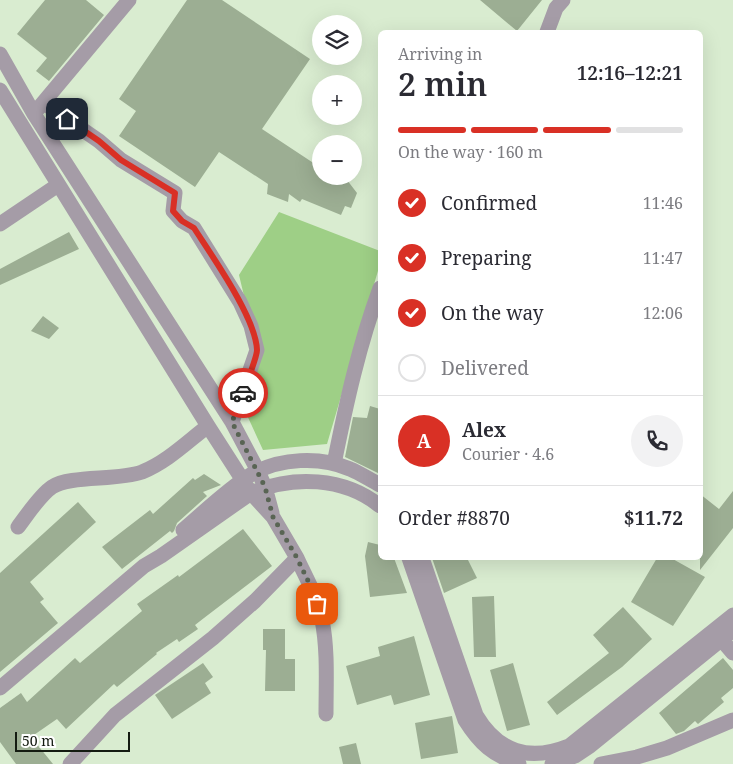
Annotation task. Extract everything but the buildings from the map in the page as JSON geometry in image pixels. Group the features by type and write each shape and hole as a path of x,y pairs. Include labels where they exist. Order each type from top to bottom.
{"street":[{"path":"21,126 39,108 129,0"},
{"path":"548,30 556,8 563,0"},
{"path":"0,54 39,108 232,422 258,471 253,487"},
{"path":"0,90 208,426 253,487 297,558 312,589 322,619 326,663 326,714"},
{"path":"39,108 99,141 121,160 175,193 173,211 182,221 194,228 221,271 251,326 257,350 232,422"},
{"path":"0,224 58,185"},
{"path":"334,464 366,325 378,293"},
{"path":"18,527 52,486 69,481 125,477 141,472 157,465 208,426"},
{"path":"258,471 282,463 308,460 334,464 350,469 378,484"},
{"path":"0,688 144,566 161,556 253,487 300,481 335,484 368,496 378,504"},
{"path":"70,764 114,715 213,638 255,601 297,558"},
{"path":"411,560 476,715 484,729 495,740 508,748 523,753 555,752 569,746 733,615"},
{"path":"422,560 434,612 465,720 475,736 488,749 504,759 520,764"},
{"path":"552,764 575,756 727,634 733,653"},
{"path":"601,764 637,757 667,748 733,720"},
{"path":"575,756 595,764"}],"green space":[{"path":"279,212 378,250 378,271 327,444 263,450 240,400 257,350 239,275"}],"way so far":[{"path":"243,393 232,422 265,487 273,517 297,558 317,604"}],"route":[{"path":"67,119 99,141 121,160 175,193 173,211 182,221 194,228 240,302 251,326 257,350 243,393"}]}
